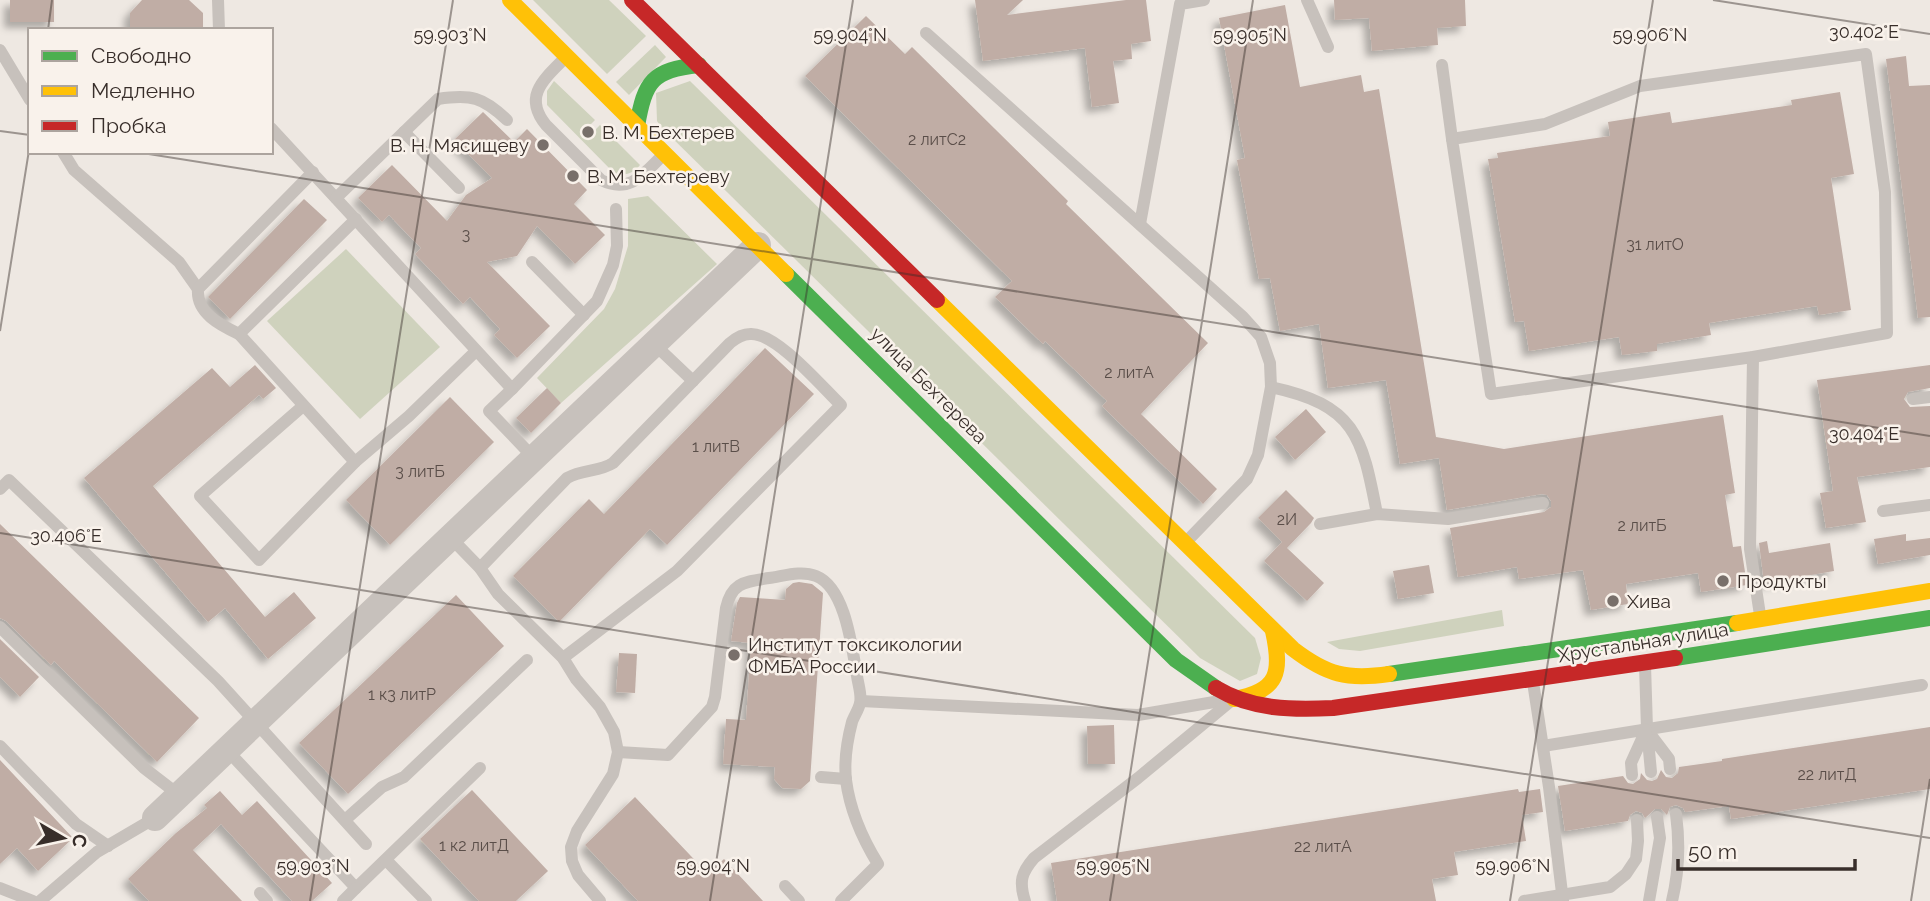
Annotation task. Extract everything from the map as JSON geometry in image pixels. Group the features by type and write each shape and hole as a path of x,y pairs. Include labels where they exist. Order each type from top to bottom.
{"street":[{"name":"улица Бехтерева","path":"510,0 1176,660 1203,682 1234,699 1263,707 1295,710 1362,705"},
{"path":"632,0 1273,631 1279,666 1275,680 1264,691 1247,698 1234,699"},
{"path":"637,126 643,93 651,79 674,67 699,65"},
{"path":"155,818 758,245"},
{"name":"Хрустальная улица","path":"1273,631 1307,660 1329,673 1363,678 1930,591"},
{"name":"Хрустальная улица","path":"1362,705 1930,618"}],"lane":[{"path":"218,0 219,28"},
{"path":"1140,224 1178,2 1204,0"},
{"path":"1307,0 1328,47"},
{"path":"926,33 1243,317 1261,337 1270,363 1271,387 1258,455 1247,479 1184,544"},
{"path":"0,50 28,97"},
{"path":"1442,65 1452,139 1491,394 1753,357 1887,333 1885,192 1866,54 1640,86 1545,124 1452,139"},
{"path":"566,56 541,83 536,93 535,105 539,116 601,180 611,185 623,186 633,182 665,154"},
{"path":"337,198 438,99 460,96 476,98 491,105 507,120"},
{"path":"273,130 512,389"},
{"path":"404,132 459,188"},
{"path":"64,154 74,170 179,262 198,289"},
{"path":"313,172 198,289 197,300 201,309 221,325 239,334 355,462"},
{"path":"534,458 489,411 597,301 613,265 618,237 616,209"},
{"path":"239,334 356,219"},
{"path":"532,262 584,315"},
{"path":"480,568 567,478 579,471 604,469 613,463 739,336 761,335 772,340 841,405 677,571 563,658"},
{"path":"654,344 693,381"},
{"path":"303,406 201,496 259,560 355,462 409,416 476,351"},
{"path":"1753,357 1750,549 1765,645"},
{"path":"1271,387 1302,393 1329,407 1351,427 1366,457 1377,514"},
{"path":"1913,399 1930,397"},
{"path":"0,489 9,480 256,722 366,844"},
{"path":"1320,524 1377,514 1448,519 1543,503"},
{"path":"1883,512 1930,505"},
{"path":"450,537 480,568 498,594 563,658 576,679 600,707 614,732 618,752 613,774 577,831 572,846 572,861 578,875 600,901"},
{"path":"618,752 668,755 712,707 729,594 736,587 747,582 801,572 824,580 840,605 849,633 861,701 853,719 846,748 846,779 851,807 862,838 878,864 841,901"},
{"path":"0,627 144,768 179,795"},
{"path":"1640,637 1645,663 1651,772"},
{"path":"1529,654 1562,898"},
{"path":"345,820 383,787 404,777 527,660"},
{"path":"1543,746 1922,685"},
{"path":"861,701 1138,715 1234,699"},
{"path":"1025,901 1020,879 1034,858 1234,699"},
{"path":"1647,729 1669,759 1670,769"},
{"path":"1632,775 1631,763 1647,729"},
{"path":"0,746 76,824 108,846"},
{"path":"227,750 356,888"},
{"path":"343,901 480,768"},
{"path":"821,777 846,779"},
{"path":"1672,901 1678,877 1679,835 1676,814"},
{"path":"1649,901 1660,838 1657,817"},
{"path":"40,901 97,852 155,818"},
{"path":"1524,901 1562,898 1610,887 1626,874 1636,859 1639,841 1637,820"},
{"path":"386,860 426,901"},
{"path":"1640,901 1653,883"},
{"path":"785,886 799,901"},
{"path":"0,888 33,901"}],"green space":[{"path":"533,0 609,0 646,36 607,74"},
{"path":"655,45 666,57 629,95 616,82"},
{"path":"554,81 595,120 583,132 588,137 600,125 640,165 635,170 628,174 614,173 547,105 547,91"},
{"path":"690,81 1255,638 1261,658 1257,674 1240,681 1200,658 661,127 657,121 656,93"},
{"path":"648,196 717,264 561,403 537,378 604,309 615,289 628,246 628,199"},
{"path":"346,249 440,347 360,419 267,321"},
{"path":"1502,610 1504,626 1360,651 1339,649 1327,642"}],"building":[{"path":"10,0 54,0 54,22 10,22"},
{"path":"142,0 189,0 203,13 203,28 130,28 130,13"},
{"path":"975,0 1023,0 1007,15 1126,0 1146,0 1151,41 1131,44 1132,59 1113,61 1119,103 1092,107 1085,48 983,61"},
{"path":"1334,0 1465,0 1466,26 1437,28 1438,45 1372,51 1369,18 1335,20"},
{"path":"1285,5 1300,87 1361,75 1364,92 1379,89 1436,437 1504,449 1723,415 1735,493 1725,495 1733,547 1741,546 1747,585 1701,592 1698,573 1626,584 1628,604 1591,610 1583,570 1519,579 1517,567 1458,577 1450,528 1544,512 1551,507 1551,501 1547,495 1542,494 1447,510 1439,458 1400,464 1386,380 1328,388 1319,324 1280,331 1270,278 1259,279 1237,160 1245,158 1219,18"},
{"path":"866,16 905,54 912,47 1068,201 1066,204 1208,343 1141,414 1217,489 1203,504 1102,406 1107,401 995,297 1012,281 805,76"},
{"path":"1906,56 1909,86 1930,85 1930,317 1918,318 1886,59"},
{"path":"1840,92 1854,174 1831,178 1851,310 1819,315 1817,306 1709,323 1711,335 1657,344 1657,351 1622,355 1619,337 1529,351 1524,321 1515,322 1488,159 1498,158 1497,153 1610,136 1608,122 1670,112 1672,123 1792,105 1791,100"},
{"path":"483,112 514,142 527,129 587,190 574,204 605,235 575,264 537,226 517,256 487,262 550,326 517,358 494,335 500,329 470,297 463,304 415,254 421,248 389,215 382,222 358,198 392,165 447,221 466,195 492,178 454,140"},
{"path":"304,199 327,220 230,319 208,297"},
{"path":"765,348 814,394 667,545 650,529 559,622 513,576 589,499 604,514"},
{"path":"255,365 276,388 263,399 259,395 153,486 265,617 294,592 316,618 268,659 225,608 208,622 84,478 212,368 230,387"},
{"path":"1930,365 1930,388 1908,392 1904,399 1910,407 1930,406 1930,467 1857,477 1866,522 1826,528 1820,493 1833,491 1817,380"},
{"path":"547,388 561,403 531,433 516,418"},
{"path":"450,397 494,442 390,545 346,500"},
{"path":"1306,409 1326,432 1295,460 1275,437"},
{"path":"1286,490 1314,518 1287,548 1324,583 1307,601 1264,561 1282,542 1258,518"},
{"path":"0,524 199,718 157,762 54,661 51,665 0,618"},
{"path":"1906,534 1906,541 1930,538 1930,555 1878,564 1874,539"},
{"path":"1767,541 1769,553 1830,543 1834,571 1764,583 1759,543"},
{"path":"1429,565 1434,593 1398,599 1393,571"},
{"path":"799,582 812,584 823,593 810,781 801,789 782,788 774,779 775,767 723,764 726,719 746,720 751,643 731,641 737,603 740,597 785,600 786,589"},
{"path":"456,595 504,646 348,794 299,743"},
{"path":"0,639 39,677 20,697 0,677"},
{"path":"619,653 637,654 635,693 616,692"},
{"path":"1114,725 1115,764 1088,764 1087,726"},
{"path":"1930,727 1930,789 1731,819 1729,806 1685,812 1676,805 1670,807 1667,815 1661,809 1655,809 1645,818 1642,813 1636,811 1630,815 1628,821 1565,831 1558,786 1623,776 1628,783 1633,784 1640,779 1641,773 1647,780 1657,779 1661,770 1666,777 1672,778 1678,773 1679,767"},
{"path":"0,760 73,838 38,871 17,848 0,864"},
{"path":"1518,789 1519,792 1540,789 1543,812 1522,815 1526,841 1454,852 1458,875 1432,879 1436,901 1057,901 1051,863"},
{"path":"472,790 548,871 516,901 479,901 420,839"},
{"path":"220,791 242,815 257,801 332,883 312,901 292,901 221,824 193,850 242,901 149,901 128,879 176,833 207,808 204,805"},
{"path":"635,797 708,874 724,859 763,901 638,901 585,845"}],"traffic: fast":[{"path":"637,126 643,98 653,81 671,70 699,65"},
{"path":"786,274 1176,660 1216,688"},
{"path":"1675,658 1930,618"},
{"path":"1389,674 1737,623"}],"traffic: slow":[{"path":"510,0 786,274"},
{"path":"937,300 1293,649 1316,665 1338,674 1389,674"},
{"path":"1737,623 1930,591"},
{"path":"1234,699 1260,691 1274,677 1277,658 1273,631"}],"traffic: jam":[{"path":"632,0 937,300"},
{"path":"1216,688 1258,705 1303,709 1333,708 1675,658"}],"place":[{"name":"В. М. Бехтерев","path":"588,132"},
{"name":"В. Н. Мясищеву","path":"543,145"},
{"name":"В. М. Бехтереву","path":"573,176"},
{"name":"Продукты","path":"1723,581"},
{"name":"Хива","path":"1613,601"},
{"name":"Институт токсикологии ФМБА России","path":"734,655"}]}
